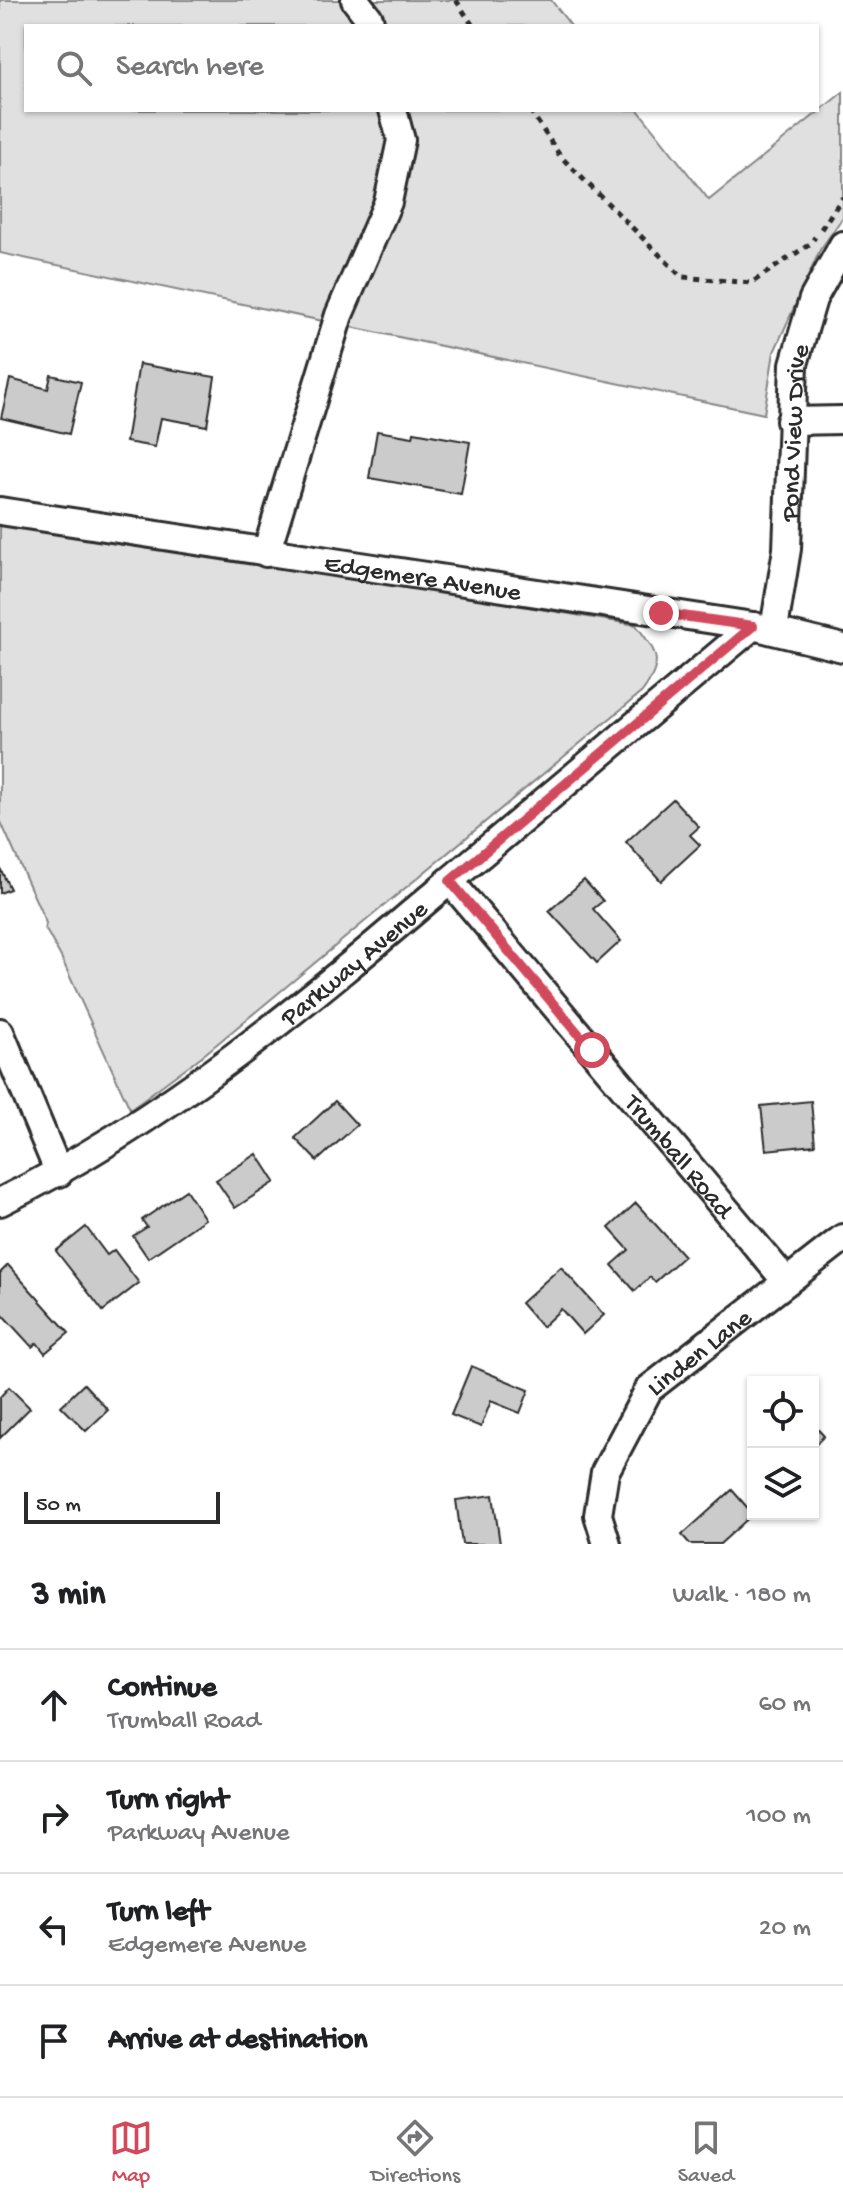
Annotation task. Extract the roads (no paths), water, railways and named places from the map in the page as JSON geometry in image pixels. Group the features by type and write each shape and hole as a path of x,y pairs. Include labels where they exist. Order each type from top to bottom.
{"street":[{"path":"355,0 370,24"},
{"path":"266,553 339,315 388,202 401,140 394,112"},
{"name":"Pond View Drive","path":"764,627 787,549 794,364 813,299 843,245"},
{"path":"790,421 843,420"},
{"name":"Edgemere Avenue","path":"0,511 764,627 843,648"},
{"name":"Parkway Avenue","path":"0,1202 59,1173 180,1098 227,1063 327,985 450,881 764,627"},
{"name":"Trumball Road","path":"450,881 786,1281"},
{"path":"0,1032 59,1173"},
{"name":"Linden Lane","path":"607,1544 598,1515 605,1472 649,1389 843,1238"}]}
